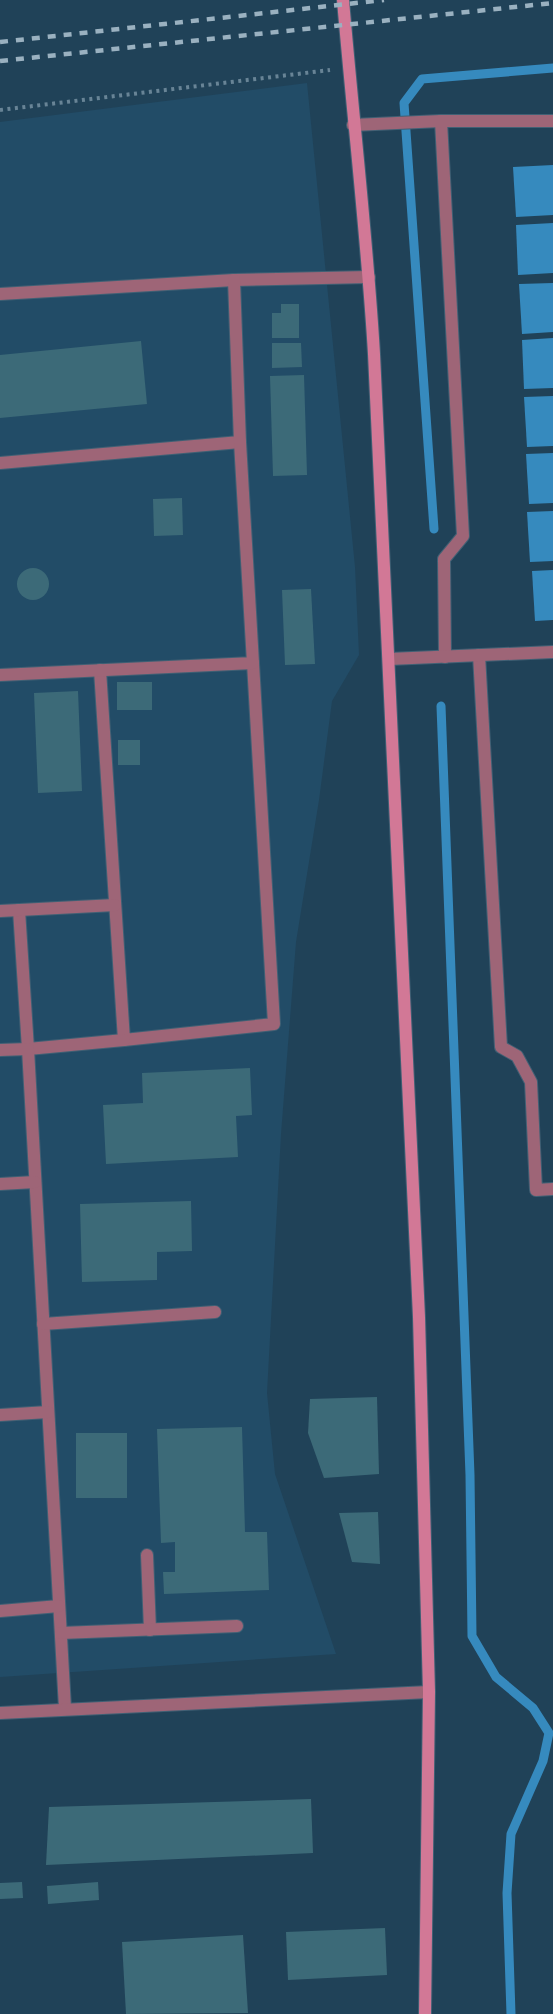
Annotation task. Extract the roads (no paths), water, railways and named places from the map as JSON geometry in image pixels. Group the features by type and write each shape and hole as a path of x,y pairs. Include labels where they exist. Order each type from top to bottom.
{"street":[{"path":"343,0 369,277 419,1306 429,1692 425,2014"},
{"path":"441,121 463,536 444,560 445,657"},
{"path":"353,124 553,121"},
{"path":"0,294 234,280 369,277"},
{"path":"0,1050 274,1024 240,442 234,280"},
{"path":"0,462 240,442"},
{"path":"389,658 553,652"},
{"path":"479,655 501,1047 517,1056 531,1082 536,1190 553,1189"},
{"path":"0,675 253,663"},
{"path":"100,670 124,1040"},
{"path":"0,911 115,905"},
{"path":"19,910 65,1708"},
{"path":"0,1184 35,1182"},
{"path":"44,1324 215,1312"},
{"path":"0,1415 48,1412"},
{"path":"147,1555 150,1630"},
{"path":"0,1611 59,1606"},
{"path":"61,1633 237,1626"},
{"path":"0,1713 65,1708 429,1692"}],"water":[{"path":"553,165 553,215 516,217 513,167"},
{"path":"553,223 553,273 518,275 516,225"},
{"path":"553,283 553,332 522,334 519,284"},
{"path":"553,338 553,388 524,389 522,340"},
{"path":"553,396 553,446 527,447 524,397"},
{"path":"553,453 553,503 529,504 526,454"},
{"path":"553,511 553,561 530,562 527,512"},
{"path":"553,570 553,620 535,621 532,571"}],"waterway":[{"path":"434,529 404,103 422,79 553,68"},
{"path":"441,706 470,1475 472,1636 496,1677 533,1708 549,1733 543,1761 511,1834 507,1893 511,2014"}],"railway":[{"path":"0,42 384,0"},
{"path":"0,61 553,3"}]}
